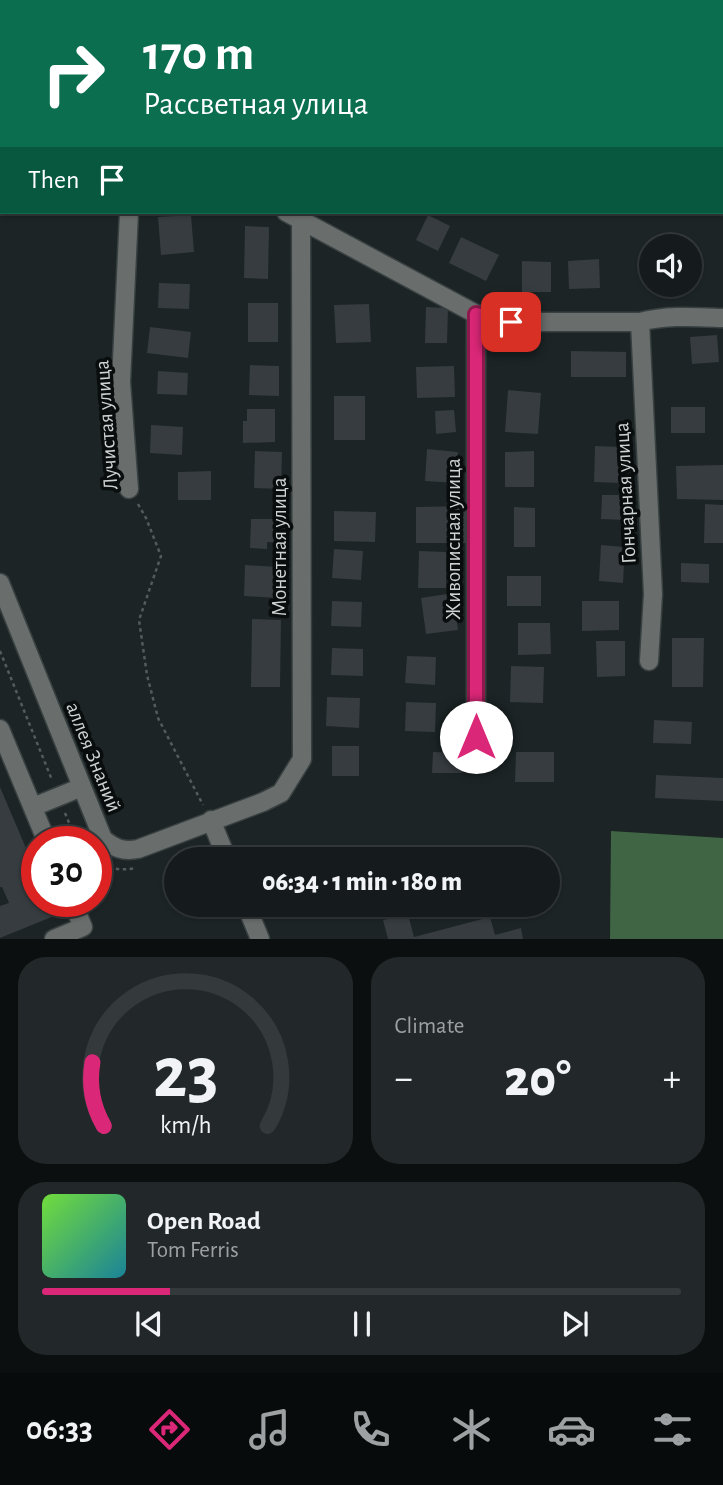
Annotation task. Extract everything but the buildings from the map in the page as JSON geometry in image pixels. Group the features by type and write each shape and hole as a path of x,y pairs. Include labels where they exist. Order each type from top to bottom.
{"street":[{"name":"Лучистая улица","path":"129,214 121,382 129,489"},
{"path":"294,216 476,314 511,322 640,322 657,317 690,316 723,318"},
{"name":"Монетная улица","path":"211,820 263,803 281,793 302,759 294,216"},
{"name":"Живописная улица","path":"476,314 476,763"},
{"name":"Гончарная улица","path":"640,322 653,594 649,661"},
{"name":"аллея Знаний","path":"0,583 103,839 115,848 129,851 211,820"},
{"path":"1,735 41,826"},
{"path":"33,807 82,787"},
{"path":"211,820 222,847"},
{"path":"54,939 83,927 79,917"},
{"path":"251,917 260,939"}],"path":[{"name":"Лучистая улица","path":"129,489 146,518 161,556 139,620 147,675 158,718 211,820"},
{"path":"0,650 71,826"}],"green space":[{"path":"611,831 723,838 723,939 610,939"}],"route":[{"path":"476,737 476,314 511,322"}]}
